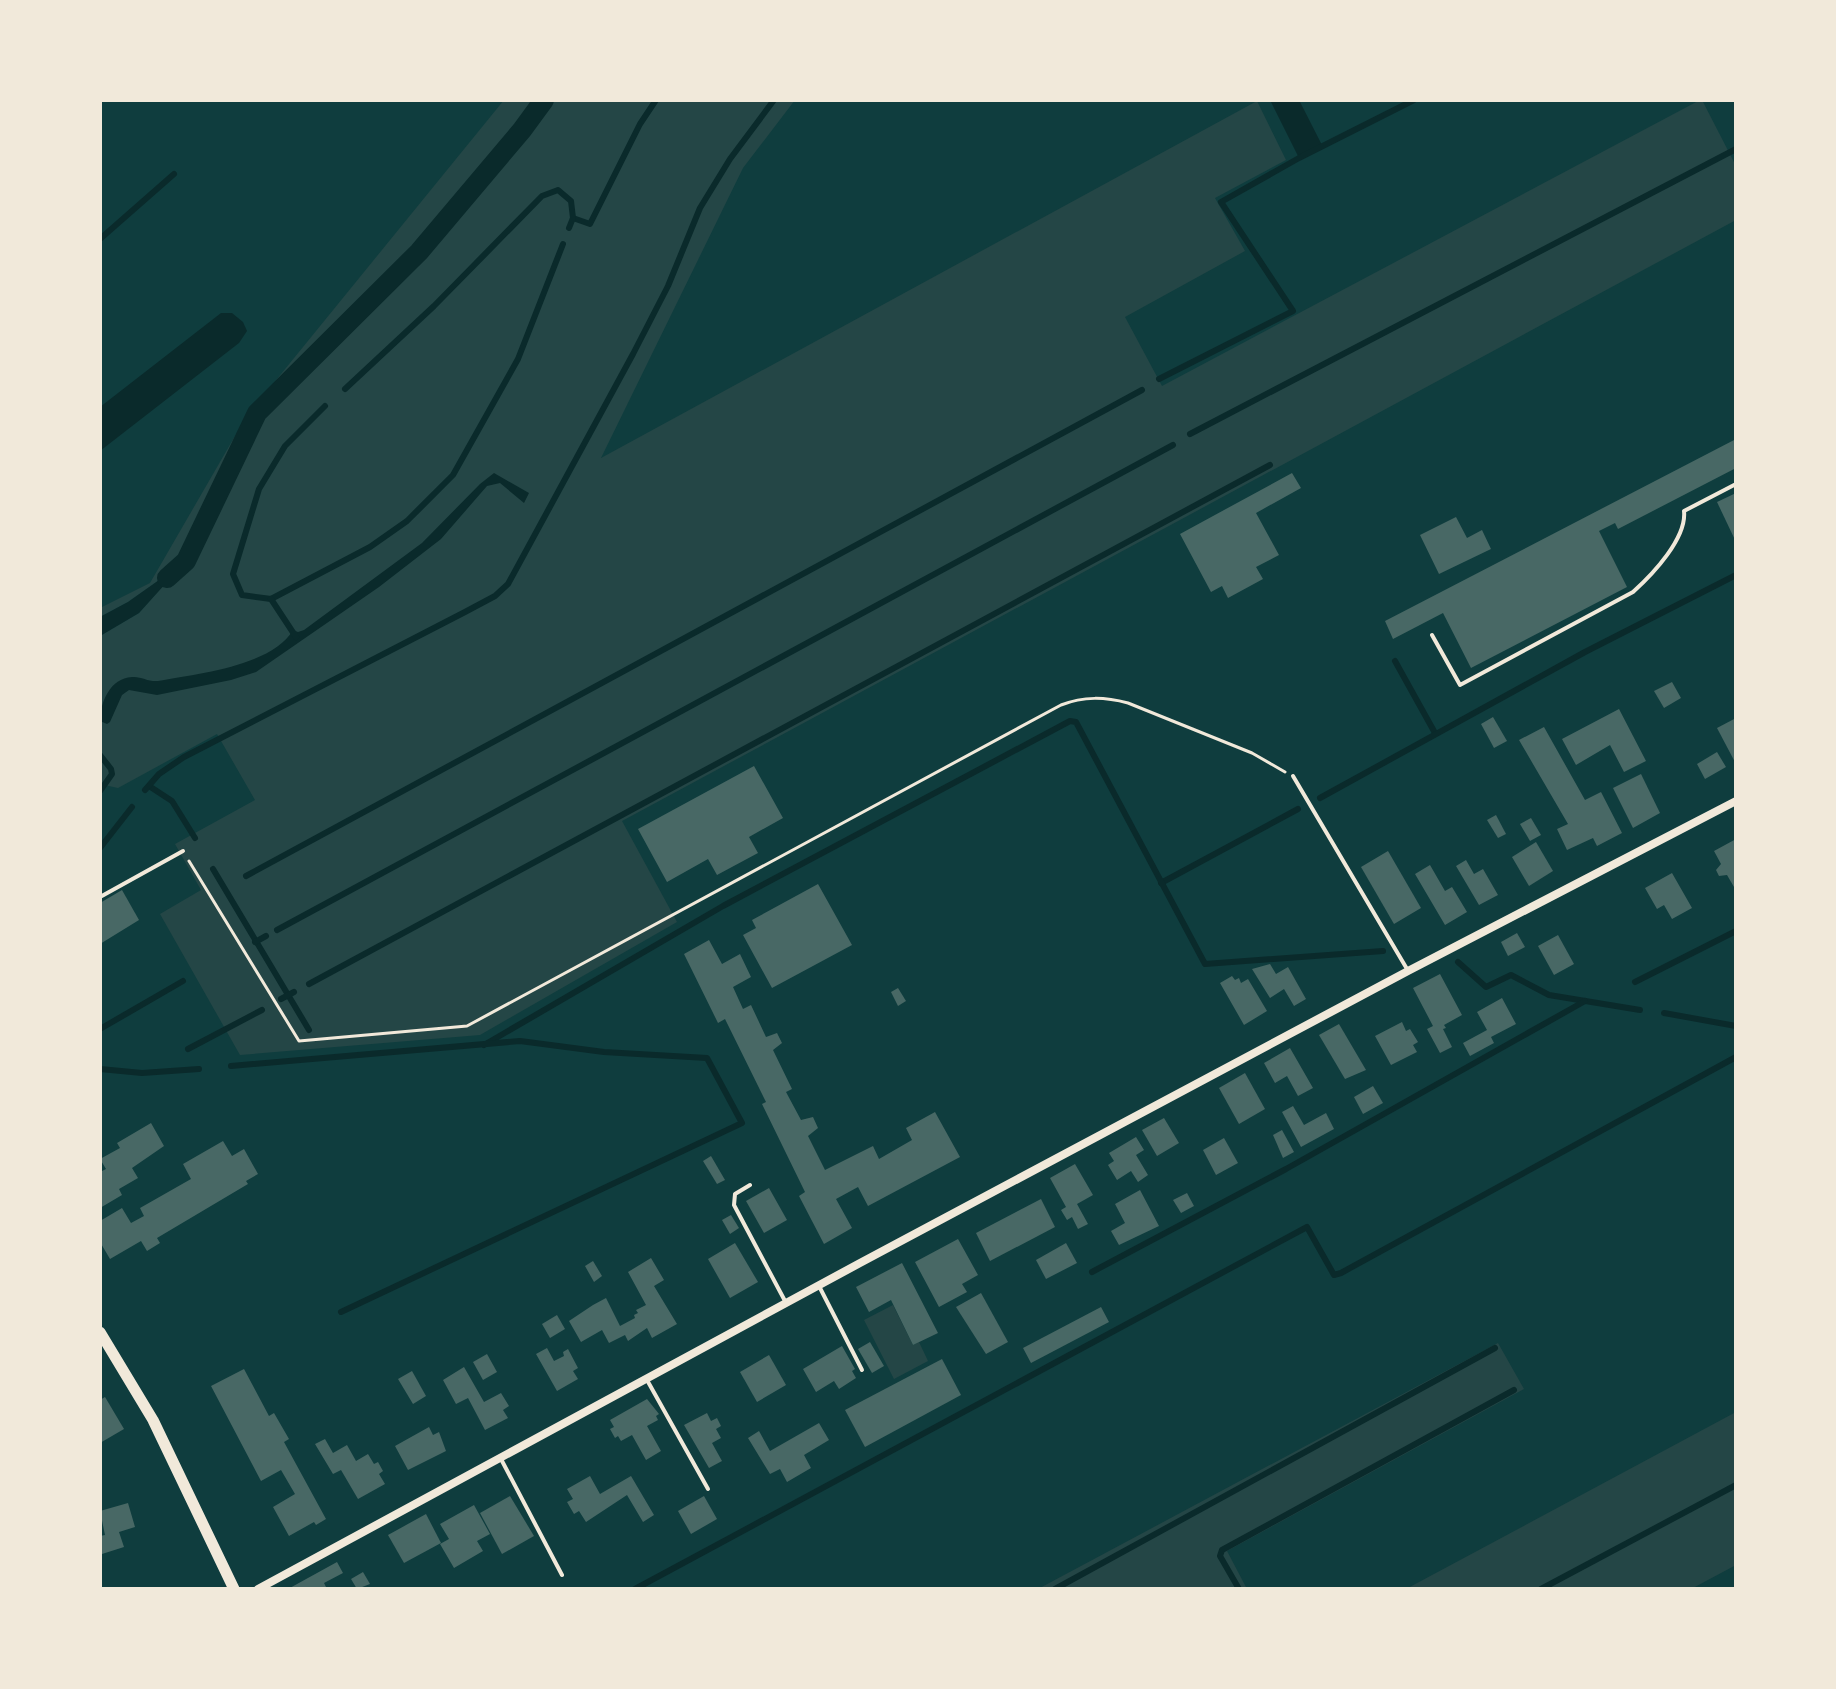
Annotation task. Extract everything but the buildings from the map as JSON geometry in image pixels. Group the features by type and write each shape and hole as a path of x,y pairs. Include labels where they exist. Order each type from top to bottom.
{"main road":[{"path":"100,1332 153,1420 234,1589"}],"street":[{"path":"258,1589 1408,971 1736,801"}],"lane":[{"path":"1432,635 1460,685 1633,592 1646,580 1679,536 1685,523 1684,511 1736,484"},
{"path":"1293,776 1408,971"},
{"path":"100,897 183,851"},
{"path":"750,1185 735,1194 734,1205 787,1304"},
{"path":"819,1286 862,1370"},
{"path":"647,1380 708,1489"},
{"path":"501,1459 562,1575"}],"path":[{"path":"183,851 299,1041 467,1026 1006,734 1077,699 1112,699 1128,703 1252,753 1293,776"}],"shaded area":[{"path":"504,100 795,100 743,168 601,458 1257,101 1286,160 1215,198 1245,251 1125,317 1162,386 1700,100 1736,166 1736,220 622,821 677,922 480,1035 240,1055 160,914 201,890 175,844 255,800 217,734 118,788 100,784 100,636 139,613 182,564 128,602 100,617 100,608 150,583 246,417"},
{"path":"1270,100 1299,100 1323,147 1299,158"},
{"path":"221,313 232,313 243,322 247,331 239,343 100,451 100,407"},
{"path":"494,473 529,493 524,503 500,483 487,486 441,539 379,587 256,672 157,695 129,690 122,695 110,722 100,721 108,693 124,678 158,681 232,666 269,652 293,630 304,630 422,543"},
{"path":"186,561 139,613 100,636 100,617 128,602"},
{"path":"893,1305 913,1345 919,1342 928,1361 894,1379 864,1320"},
{"path":"1498,1343 1524,1389 1227,1551 1247,1589 1038,1589"},
{"path":"1736,1412 1736,1565 1691,1589 1406,1589"}],"waterway":[{"path":"167,578 186,561 257,413 419,252 544,100"},
{"path":"573,218 590,224 640,124 656,100"},
{"path":"145,790 159,774 184,757 495,596 508,584 668,286 700,208 730,159 774,100"},
{"path":"1159,379 1293,311 1221,202 1299,158 1414,100"},
{"path":"1190,434 1736,149"},
{"path":"100,239 174,174"},
{"path":"345,389 434,306 542,196 558,190 571,201 573,218 569,228"},
{"path":"325,406 285,446 259,489 233,574 242,595 271,599 370,547 407,521 453,475 518,359 563,244"},
{"path":"246,876 1142,390"},
{"path":"277,930 1173,445"},
{"path":"309,984 1270,465"},
{"path":"1320,798 1585,652 1736,575"},
{"path":"271,599 296,637"},
{"path":"1395,661 1435,733"},
{"path":"484,1045 723,906 1070,721 1076,722 1205,964 1383,951"},
{"path":"100,755 112,774 100,791"},
{"path":"149,786 172,801 195,838"},
{"path":"100,848 132,807"},
{"path":"1161,883 1298,809"},
{"path":"213,869 309,1030"},
{"path":"1635,982 1736,931"},
{"path":"255,942 266,936"},
{"path":"1458,962 1486,987 1511,975 1549,995 1640,1010"},
{"path":"100,1029 183,981"},
{"path":"281,999 294,992"},
{"path":"1092,1272 1286,1169 1585,1001"},
{"path":"188,1049 262,1010"},
{"path":"1664,1013 1736,1026"},
{"path":"231,1066 520,1041 604,1052 707,1058 742,1123 341,1312"},
{"path":"635,1589 1307,1227 1334,1275 1341,1273 1736,1057"},
{"path":"100,1069 142,1073 199,1069"},
{"path":"1055,1589 1495,1348"},
{"path":"1239,1589 1220,1556 1222,1550 1514,1390"},
{"path":"1541,1589 1736,1485"}]}
